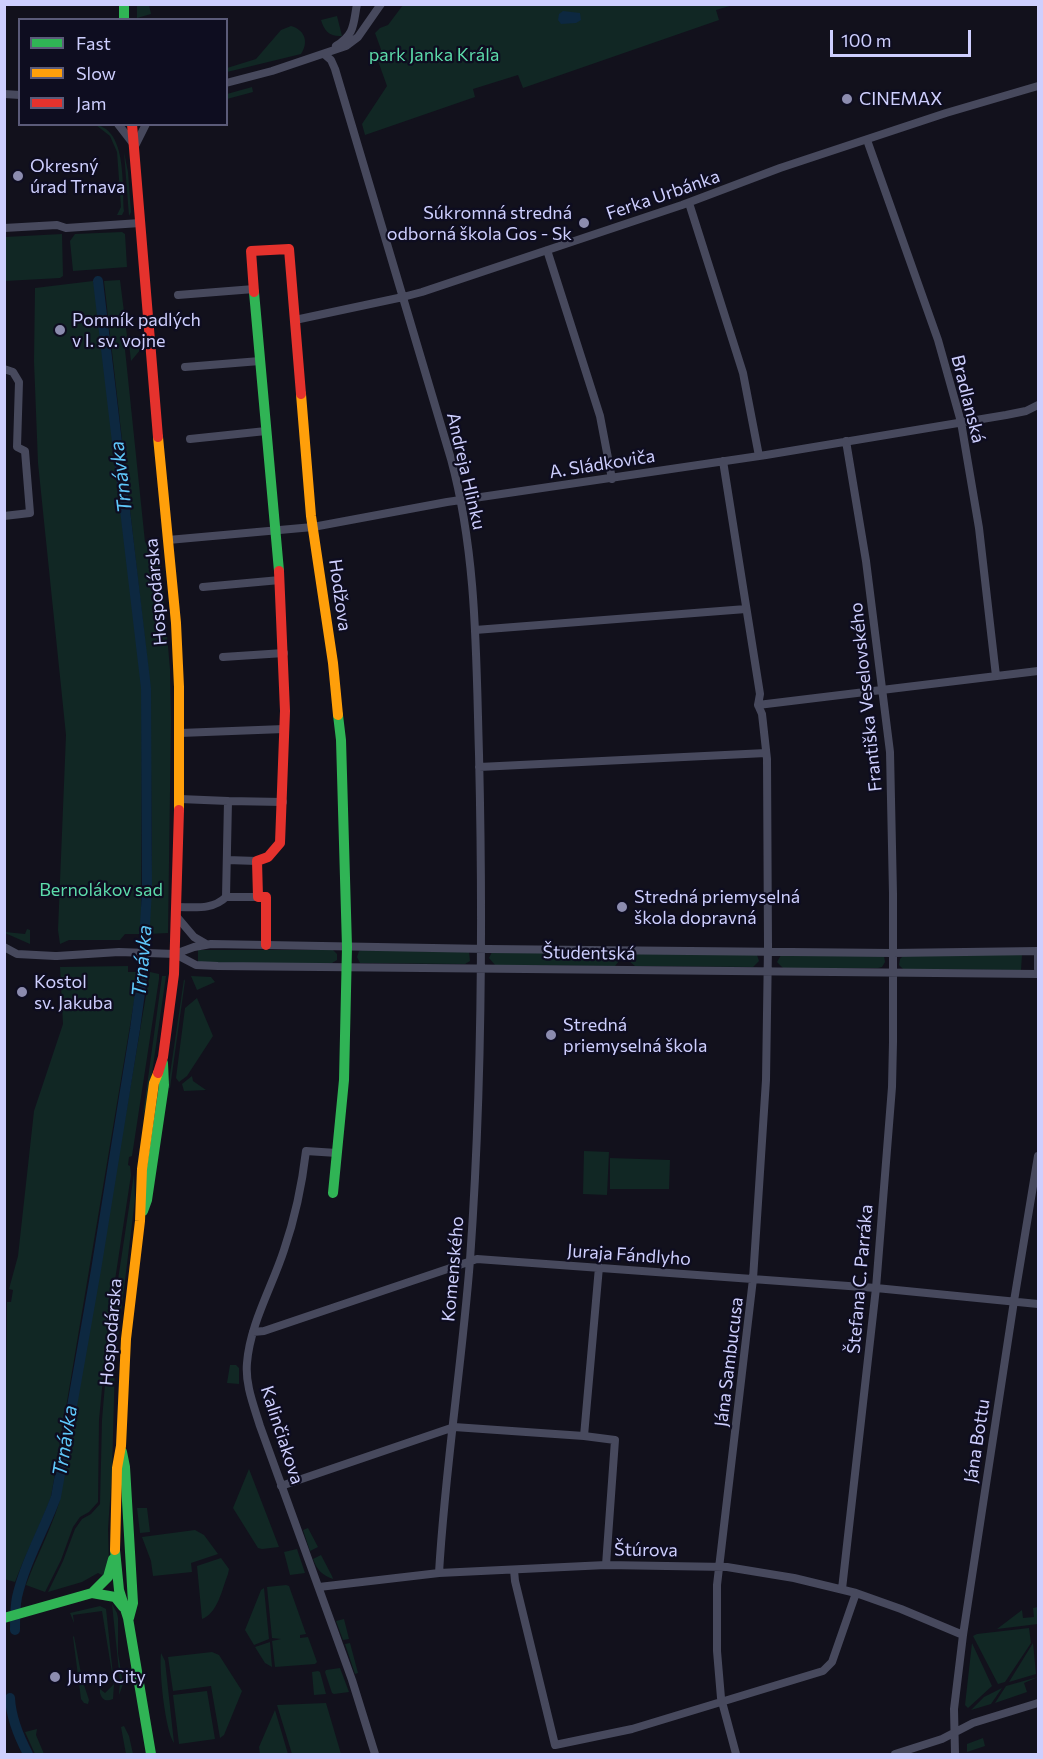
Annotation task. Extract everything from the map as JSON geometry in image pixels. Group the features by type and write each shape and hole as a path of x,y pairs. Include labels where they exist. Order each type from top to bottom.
{"street":[{"path":"324,54 348,38 353,27 357,4"},
{"path":"228,82 346,46 358,37 381,4"},
{"name":"Andreja Hlinku","path":"324,54 331,60 336,73 461,500 474,592 479,767 480,949"},
{"name":"Ferka Urbánka","path":"295,320 403,297 689,203 780,168 946,113 1038,86"},
{"path":"120,126 135,146 145,126"},
{"name":"Hospodárska","path":"132,126 177,642 180,733 177,912 173,985 163,1057 164,1085 147,1200 140,1221 127,1329 114,1554 119,1590 128,1618 136,1679 151,1755"},
{"name":"Bradlanská","path":"867,140 938,340 961,422 979,528 996,676"},
{"path":"689,203 743,372 759,456"},
{"path":"4,228 57,225 66,228 140,223"},
{"name":"Hodžova","path":"254,289 251,252 289,249 313,527 338,699 347,967"},
{"path":"547,250 600,416 612,478"},
{"path":"178,296 254,289 280,580 284,653 283,802 280,843 268,856 257,861 227,860"},
{"path":"185,368 260,362"},
{"path":"4,369 13,372 19,382 17,447 25,451 30,513 4,516"},
{"name":"A. Sládkoviča","path":"168,540 313,527 461,500 759,456 1026,411 1038,405"},
{"path":"190,439 266,431"},
{"name":"Františka Veselovského","path":"846,441 866,561 890,752 892,971"},
{"name":"Jána Sambucusa","path":"723,461 760,694 758,705 762,714 766,753 768,907 766,1080 753,1279 717,1584 717,1651 722,1703 736,1755"},
{"path":"203,587 280,580"},
{"path":"475,630 746,609"},
{"path":"223,657 284,653"},
{"path":"758,705 883,688 1038,671"},
{"path":"180,733 284,729"},
{"path":"479,767 766,753"},
{"path":"180,799 283,802"},
{"path":"206,944 194,937 177,912 210,907 220,903 226,897 228,801"},
{"path":"257,861 258,897"},
{"path":"226,897 266,897 266,945"},
{"name":"Študentská","path":"175,954 206,944 480,949 1038,953"},
{"path":"4,947 17,954 56,956 134,952 175,954"},
{"name":"Komenského","path":"439,1573 470,1261 478,1118 480,949"},
{"path":"1038,953 1038,971"},
{"name":"Študentská","path":"175,954 196,965 1038,971"},
{"path":"333,1193 344,1080 347,967"},
{"name":"Štefana C. Parráka","path":"842,1589 876,1288 892,1087 892,971"},
{"name":"Kalinčiakova","path":"337,1153 306,1151 291,1228 253,1332 246,1365 248,1386 358,1698 375,1755"},
{"name":"Jána Bottu","path":"955,1755 954,1709 963,1635 1038,1156"},
{"name":"Juraja Fándlyho","path":"253,1332 264,1331 477,1259 876,1288 1038,1304"},
{"path":"584,1436 599,1267"},
{"path":"282,1486 454,1427 615,1440 606,1565"},
{"name":"Hospodárska","path":"121,1446 125,1467 133,1603 128,1618"},
{"name":"Hospodárska","path":"92,1593 108,1577 114,1554"},
{"name":"Štúrova","path":"319,1587 439,1573 606,1565 719,1566 794,1578 842,1589 963,1635"},
{"path":"514,1570 555,1745 632,1730 824,1671 829,1668 856,1593"},
{"path":"4,1618 92,1593 115,1597 120,1601 128,1618"},
{"path":"895,1755 930,1743 973,1723 1038,1703"}],"green space":[{"path":"137,5 149,5 151,14 137,18"},
{"name":"park Janka Kráľa","path":"403,5 733,5 716,10 719,20 523,88 518,75 473,89 475,97 365,135 362,124 387,86 377,58 383,55 375,33 388,25"},
{"path":"337,16 342,36 328,32 321,20"},
{"path":"291,26 300,30 305,41 301,54 228,72 228,68 256,59 281,30"},
{"path":"252,87 253,92 228,99 228,94"},
{"path":"97,126 106,129 118,148 122,174 124,211 122,215 117,215 121,207 117,152 110,136"},
{"path":"124,152 128,172 131,212 129,216"},
{"path":"122,232 125,234 127,267 73,271 70,241 75,234"},
{"path":"62,234 63,276 5,281 5,237"},
{"path":"120,280 145,542 161,566 170,669 168,933 148,934 152,853 150,686 104,281"},
{"name":"Bernolákov sad","path":"93,281 142,689 141,934 125,934 120,940 69,940 60,944 58,930 66,735 38,463 34,361 35,288"},
{"path":"131,339 138,339 141,349 131,361 129,343"},
{"path":"4,927 5,932 25,934 27,929 30,930 30,944 5,933"},
{"path":"198,950 333,950 337,954 337,960 332,963 198,963"},
{"path":"359,951 469,952 470,961 465,964 360,963 357,957"},
{"path":"492,952 617,954 619,961 615,966 495,965 489,958"},
{"path":"633,953 757,955 759,961 753,967 635,966 629,961"},
{"path":"781,955 884,956 885,962 882,967 878,968 783,968 777,962"},
{"path":"904,955 1022,955 1021,970 903,969 899,965"},
{"path":"128,966 128,972 139,972 51,1497 15,1582 4,1579 7,1302 11,1302 13,1290 9,1289 18,1256 34,1111 63,1024 60,967"},
{"path":"150,972 159,974 159,979 132,1156 129,1157 128,1165 131,1175 108,1326 99,1420 98,1502 89,1512 80,1517 73,1527 61,1560 45,1592 26,1585 59,1503"},
{"path":"162,976 166,976 148,1101 143,1115"},
{"path":"191,976 211,977 215,982 197,990"},
{"path":"184,979 170,1088 168,1088"},
{"path":"197,998 213,1036 187,1076 179,1082 176,1078 185,1008"},
{"path":"192,1076 193,1081 206,1090 184,1091 182,1084"},
{"path":"584,1151 609,1152 607,1195 583,1194"},
{"path":"610,1158 670,1160 669,1189 610,1189"},
{"path":"134,1174 135,1199 115,1362 108,1529 109,1563 104,1576 98,1573 82,1582 48,1592 75,1529 82,1519 91,1514 100,1504 102,1420 106,1372"},
{"path":"230,1365 236,1365 239,1368 239,1384 227,1383"},
{"path":"249,1469 279,1547 258,1548 233,1508"},
{"path":"137,1508 147,1508 150,1532 140,1533"},
{"path":"308,1528 318,1547 310,1551 303,1530"},
{"path":"195,1530 204,1535 218,1554 191,1563 192,1572 153,1576 151,1561 142,1537"},
{"path":"297,1549 305,1573 290,1575 284,1552"},
{"path":"321,1555 333,1579 320,1572 313,1559"},
{"path":"221,1558 229,1569 228,1574 216,1606 202,1619 197,1566"},
{"path":"289,1586 306,1634 300,1635 300,1638 308,1637 317,1662 315,1664 275,1667 272,1641 281,1639 272,1638 267,1587"},
{"path":"264,1588 269,1639 254,1645 245,1630 261,1590"},
{"path":"112,1604 118,1618 118,1653 123,1684 119,1695 120,1681"},
{"path":"100,1606 106,1609 114,1684 110,1679 112,1673 102,1611 73,1615 74,1623 70,1613"},
{"path":"1038,1607 1038,1624 997,1629 1022,1610 1023,1618 1034,1617 1033,1608"},
{"path":"344,1619 349,1639 343,1640 336,1621"},
{"path":"1029,1628 1031,1643 1005,1682 998,1684 973,1636"},
{"path":"74,1636 82,1679 89,1700 88,1704 81,1699"},
{"path":"270,1642 272,1667 265,1663 255,1647"},
{"path":"350,1643 358,1673 355,1674 345,1644"},
{"path":"972,1643 992,1686 968,1708 965,1705"},
{"path":"1033,1643 1036,1674 1009,1682"},
{"path":"212,1652 219,1655 242,1691 224,1735 220,1738 211,1686 173,1691 168,1657"},
{"path":"161,1653 165,1661 174,1743 163,1700"},
{"path":"340,1668 349,1692 334,1694 325,1672"},
{"path":"318,1671 326,1694 314,1695 312,1672"},
{"path":"1038,1677 1024,1683 1027,1692 995,1703 1006,1686"},
{"path":"114,1684 113,1699 103,1699 100,1689 105,1693"},
{"path":"1002,1688 991,1704 971,1710 984,1697"},
{"path":"207,1691 215,1739 179,1744 173,1695"},
{"path":"326,1703 341,1754 292,1754 277,1705"},
{"path":"275,1710 288,1754 260,1754 259,1747"},
{"path":"124,1726 133,1754 126,1754 121,1727"},
{"path":"37,1729 36,1735 44,1754 35,1754 25,1732"},
{"path":"983,1738 985,1746 967,1752 967,1744"}],"water":[{"path":"563,11 580,13 581,20 576,23 561,24 558,20 559,14"}],"waterway":[{"name":"Trnávka","path":"15,1630 20,1584 56,1497 96,1270 142,978 147,890 146,688 98,281"},
{"name":"Trnávka","path":"10,1698 16,1727 28,1754"}],"traffic: fast":[{"path":"124,4 124,18"},
{"path":"254,292 279,571"},
{"path":"333,1193 344,1080 347,947 341,740 338,715"},
{"path":"143,1211 147,1200 164,1085 163,1063"},
{"path":"122,1452 125,1467 133,1603 129,1618"},
{"path":"115,1550 119,1590 128,1618 151,1754"},
{"path":"92,1593 108,1577 113,1559"},
{"path":"4,1618 92,1593 115,1597 123,1607"}],"traffic: slow":[{"path":"301,394 311,516 333,663 338,715"},
{"path":"158,437 176,623 179,687 179,810"},
{"path":"115,1550 117,1468 121,1446 126,1339 140,1221 142,1169 154,1083 158,1073"}],"traffic: jam":[{"path":"132,126 158,437"},
{"path":"254,292 251,251 289,249 301,394"},
{"path":"266,945 266,897 258,897 257,861 268,857 280,843 285,711 279,571"},
{"path":"158,1073 163,1057 174,974 179,810"}],"place":[{"name":"CINEMAX","path":"847,99"},
{"name":"Okresný úrad Trnava","path":"18,176"},
{"name":"Súkromná stredná odborná škola Gos - Sk","path":"584,223"},
{"name":"Pomník padlých v I. sv. vojne","path":"60,330"},
{"name":"Stredná priemyselná škola dopravná","path":"622,907"},
{"name":"Kostol sv. Jakuba","path":"22,992"},
{"name":"Stredná priemyselná škola","path":"551,1035"},
{"name":"Jump City","path":"55,1677"}]}
